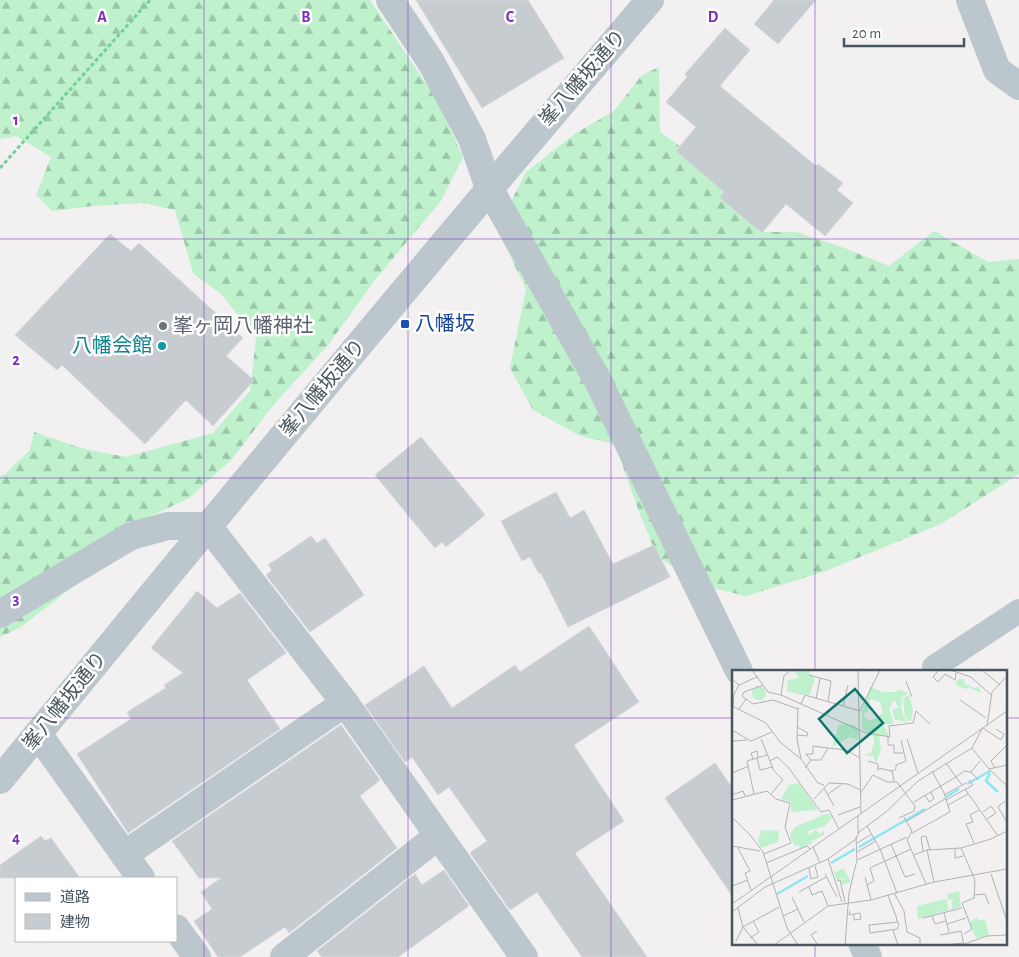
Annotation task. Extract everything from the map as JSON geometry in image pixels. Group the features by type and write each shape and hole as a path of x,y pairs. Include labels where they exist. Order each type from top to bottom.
{"street":[{"path":"390,0 430,62 472,139 489,188 598,381 739,670"},
{"name":"峯八幡坂通り","path":"0,780 489,188 650,0"},
{"path":"970,0 997,70 1019,86"},
{"path":"0,614 131,536 168,526 208,526 345,703 524,957"},
{"path":"124,855 345,703"},
{"path":"38,734 140,877"},
{"path":"284,957 438,836"},
{"path":"178,931 197,957"},
{"path":"862,944 868,957"}],"lane":[{"path":"936,670 934,667 1019,611"}],"path":[{"path":"0,168 150,0"}],"green space":[{"name":"峯ヶ岡八幡神社","path":"0,0 370,0 437,100 463,157 441,201 375,280 328,345 276,402 231,460 189,498 149,517 115,558 66,592 21,627 0,637 0,476 4,475 30,450 34,432 81,448 126,457 213,433 250,391 256,338 222,295 193,273 175,210 143,203 52,211 36,195 51,157 16,136 0,139"},
{"path":"659,67 660,132 709,167 759,232 796,232 842,247 889,266 934,231 988,262 1019,259 1019,474 941,524 823,572 746,596 700,585 657,556 615,444 580,436 533,410 510,368 526,289 497,229 526,172 576,133 614,111 642,75"}],"building":[{"path":"416,0 528,0 564,58 482,108"},
{"path":"774,0 816,0 778,44 754,24"},
{"path":"725,28 750,50 720,86 816,166 818,164 843,183 837,190 853,203 825,236 786,204 762,233 720,198 724,192 676,151 696,127 666,102 687,77 685,74"},
{"name":"八幡会館","path":"110,234 131,251 139,243 243,338 226,356 254,380 213,426 186,400 145,444 62,365 57,370 15,335"},
{"path":"421,437 485,515 446,547 442,542 435,548 375,475"},
{"path":"556,492 570,518 584,510 613,564 654,545 670,577 568,627 541,573 539,574 530,557 522,561 501,521"},
{"path":"311,536 317,543 325,538 364,595 310,632 266,575 272,570 268,565"},
{"path":"197,591 217,608 240,593 286,653 247,680 280,729 128,833 77,754 131,719 127,712 166,688 164,685 183,673 151,648"},
{"path":"589,626 639,702 574,745 624,821 575,853 647,957 582,957 537,892 510,910 470,853 487,841 449,787 438,795 412,757 405,762 365,705 424,666 452,708 515,665 520,672"},
{"path":"341,725 380,780 360,796 397,848 289,933 285,927 240,957 218,957 194,921 212,909 201,892 221,878 199,878 172,841"},
{"path":"715,763 732,788 732,896 665,798"},
{"path":"41,836 45,841 51,838 79,877 0,878 0,865"},
{"path":"444,870 469,906 398,957 322,957 317,951 415,874 422,885"}],"place":[{"name":"八幡坂","path":"405,324"},
{"name":"峯ヶ岡八幡神社","path":"163,326"},
{"name":"八幡会館","path":"162,346"}]}
